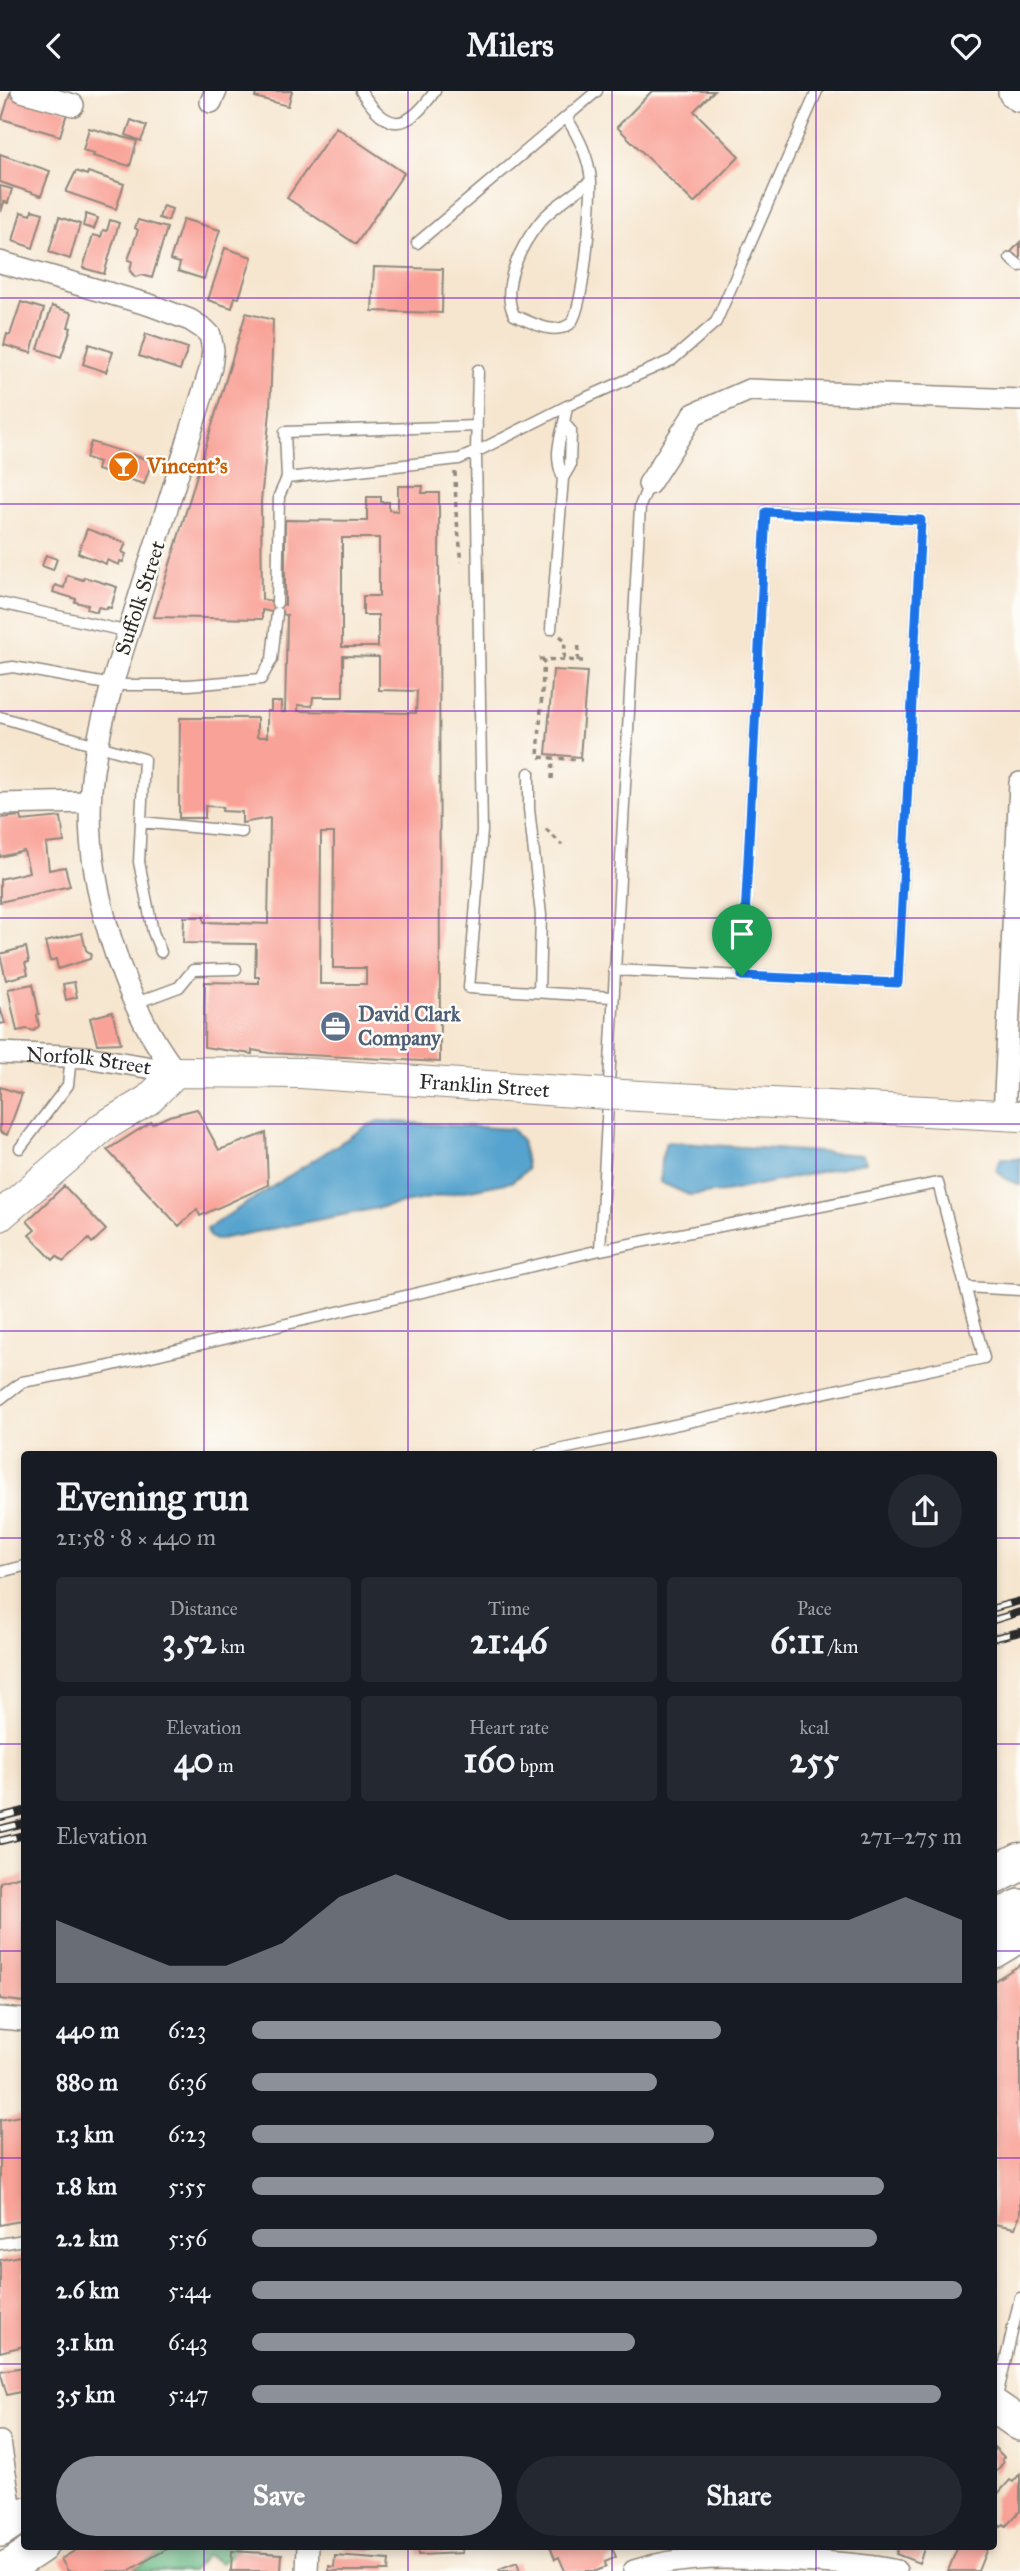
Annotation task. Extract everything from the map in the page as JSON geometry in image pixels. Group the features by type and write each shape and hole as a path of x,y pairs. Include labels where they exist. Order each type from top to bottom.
{"highway":[{"path":"997,1874 1020,1862"}],"main road":[{"name":"Franklin Street","path":"176,1072 301,1073 640,1096 1012,1116"},
{"path":"0,1216 103,1128 148,1100 176,1072"},
{"path":"997,1917 1020,1906"},
{"path":"997,1949 1020,1935"},
{"path":"997,2408 1020,2424"},
{"path":"3,2571 35,2550"}],"street":[{"path":"22,91 73,104"},
{"name":"Suffolk Street","path":"0,262 150,305 191,320 210,335 213,350 211,367 112,685 97,747 90,802 91,839 100,899 136,1003 161,1052 176,1072"},
{"path":"649,484 694,414 749,390 1020,400"},
{"path":"1012,1116 1020,783"},
{"path":"0,804 90,802"},
{"name":"Norfolk Street","path":"0,1053 71,1056 176,1072"},
{"path":"0,2018 21,2020"},
{"path":"0,2441 13,2522"},
{"path":"307,2571 308,2550"},
{"path":"635,2571 664,2563 761,2553 896,2571"}],"lane":[{"path":"360,91 373,109 389,120 401,124 410,120 435,91"},
{"path":"417,243 597,91"},
{"path":"287,478 455,459 477,452 567,405 672,360 716,322 818,93"},
{"path":"566,117 583,145 591,181 583,291 578,313 570,324 554,328 514,315 509,305 509,286 519,257 539,222 591,181"},
{"path":"1010,258 1020,266"},
{"path":"478,370 482,831 469,988 612,997"},
{"path":"551,629 563,478 558,466 558,436 565,425 567,405"},
{"path":"0,669 13,667 112,685 190,685 261,679 272,659 277,608 279,496 287,478 285,432 477,426"},
{"path":"600,1250 640,506 649,484"},
{"path":"614,970 742,976 898,983 921,520 766,512 742,976"},
{"path":"0,603 129,632"},
{"path":"0,717 144,759 139,862 153,932 161,952"},
{"path":"529,773 529,809 541,915 538,992"},
{"path":"141,822 242,832"},
{"path":"136,1003 179,987 193,970 236,969"},
{"path":"20,1148 68,1085 71,1056"},
{"path":"0,1399 22,1382 105,1367 600,1250 938,1183 984,1358 554,1451"},
{"path":"965,1287 1020,1290"},
{"path":"0,1572 21,1567"},
{"path":"0,2244 21,2240"},
{"path":"997,2394 1020,2298"}],"path":[{"path":"455,459 456,513 462,565"},
{"path":"564,660 565,640"},
{"path":"579,641 581,661 542,659 538,757 582,760"},
{"path":"552,779 553,758"}],"green space":[{"path":"158,2550 236,2550 221,2563 205,2555 192,2571 131,2571 156,2555"}],"water":[{"path":"379,1121 512,1129 522,1141 527,1170 511,1182 215,1240 209,1236 207,1229 211,1226 367,1126"},
{"path":"666,1142 863,1155 866,1162 725,1192 689,1195 660,1182 661,1160"},
{"path":"1001,1158 1020,1158 1020,1185 1007,1180 996,1170"}],"building":[{"path":"257,91 292,91 288,106 255,97"},
{"path":"652,91 714,91 694,111 739,156 694,203 617,127"},
{"path":"10,93 68,110 60,136 2,119"},
{"path":"131,120 147,126 141,141 126,135"},
{"path":"336,127 404,173 356,244 287,198"},
{"path":"89,128 137,141 130,166 93,156 94,153 83,150"},
{"path":"0,154 50,171 41,196 0,182"},
{"path":"76,171 87,175 88,172 124,184 116,209 66,192"},
{"path":"0,186 12,189 8,203 4,202 1,212"},
{"path":"163,206 172,209 168,221 159,218"},
{"path":"32,210 43,213 33,248 13,241 21,212 31,215"},
{"path":"86,214 98,218 94,229 83,226"},
{"path":"59,217 80,224 70,259 49,252"},
{"path":"183,219 220,230 204,279 178,271 180,263 170,260"},
{"path":"110,220 119,223 104,274 83,268 93,235 101,237 103,230 107,231"},
{"path":"138,220 167,228 152,278 142,275 135,277 130,271 132,261 128,260 138,230 135,228"},
{"path":"1020,242 1020,260 1011,252"},
{"path":"225,248 252,257 239,298 235,297 232,308 208,300"},
{"path":"374,267 443,269 442,313 372,311"},
{"path":"21,302 44,309 31,353 4,345"},
{"path":"52,306 72,313 68,327 71,328 61,357 38,349"},
{"path":"246,313 273,320 270,412 261,501 262,599 285,605 285,520 367,521 367,497 381,497 381,502 389,502 389,510 398,511 398,486 423,486 422,493 439,493 440,1062 252,1050 252,1054 204,1047 205,982 259,983 259,977 255,977 256,944 183,943 184,917 204,917 204,922 268,924 270,818 242,823 242,812 222,811 223,807 205,806 205,818 179,818 180,718 257,718 257,737 267,737 267,711 271,711 271,702 281,702 281,712 285,712 287,615 262,610 262,619 154,617","holes":["342,538 379,538 379,596 363,596 363,615 378,615 378,647 342,647","343,656 379,657 379,690 417,691 416,713 298,711 298,705 312,706 313,697 343,697","321,833 334,833 333,968 366,968 366,984 320,984"]},
{"path":"146,334 188,348 180,370 139,356"},
{"path":"89,344 113,352 106,372 83,364"},
{"name":"Vincent's","path":"91,442 152,461 144,484 97,470 99,462 86,458"},
{"path":"87,529 126,543 122,552 126,554 123,562 120,561 119,565 107,560 106,564 78,553"},
{"path":"46,555 57,559 53,570 42,566"},
{"path":"67,575 117,587 111,608 98,607 97,612 87,609 88,605 75,602 76,599 53,592 55,585 64,588"},
{"path":"553,670 587,672 580,757 546,754"},
{"path":"21,816 22,821 61,817 64,842 46,844 49,870 65,867 70,886 0,902 0,879 29,872 24,851 0,857 0,818"},
{"path":"82,933 86,950 91,954 90,959 58,969 56,959 50,961 45,942"},
{"path":"26,947 29,962 25,963 28,974 6,980 0,954"},
{"path":"74,982 77,997 66,1000 63,984"},
{"path":"33,984 39,1026 34,1031 17,1031 8,989"},
{"path":"0,1007 5,1023 0,1024"},
{"path":"112,1012 121,1043 97,1044 90,1018"},
{"path":"0,1087 22,1094 7,1135 0,1132"},
{"path":"197,1109 219,1150 266,1133 268,1185 200,1216 197,1209 179,1226 107,1150 151,1122 152,1124 169,1116"},
{"path":"64,1186 106,1230 92,1243 89,1239 63,1262 57,1256 53,1260 29,1235 35,1230 27,1221"},
{"path":"21,1876 21,2002 0,1999 0,1882"},
{"path":"1020,1965 1020,2214 1015,2228 997,2225 997,1979"},
{"path":"21,2116 21,2221 0,2225 0,2120"},
{"path":"21,2256 21,2347 0,2352 0,2260"},
{"path":"21,2368 21,2392 7,2395 0,2371"},
{"path":"997,2450 1004,2457 1004,2462 997,2470"},
{"path":"1020,2474 1020,2511 1006,2526 1004,2524 1001,2527 997,2523 997,2495 1010,2480 1013,2482"},
{"path":"76,2550 165,2550 128,2571 68,2571 61,2559"},
{"path":"417,2550 462,2550 462,2553 418,2555"},
{"path":"552,2550 613,2550 616,2557 605,2562 606,2567 596,2571 565,2571 559,2557 555,2559"},
{"path":"898,2550 924,2550 919,2563 896,2554"},
{"path":"956,2550 986,2550 978,2571 948,2571"},
{"path":"232,2551 282,2554 281,2571 231,2571"},
{"path":"335,2556 389,2560 388,2571 329,2571 329,2566 334,2567"},
{"path":"517,2562 520,2571 499,2569"}],"railway":[{"path":"997,1607 1020,1601"},
{"path":"997,1619 1020,1612"},
{"path":"997,1637 1020,1632"},
{"path":"0,1817 21,1812"},
{"path":"0,1829 21,1824"},
{"path":"0,1841 21,1836"}],"place":[{"name":"Vincent's","path":"124,466"},
{"name":"David Clark Company","path":"335,1026"}],"route":[{"path":"766,512 921,520 898,983 742,976 766,512"}]}
